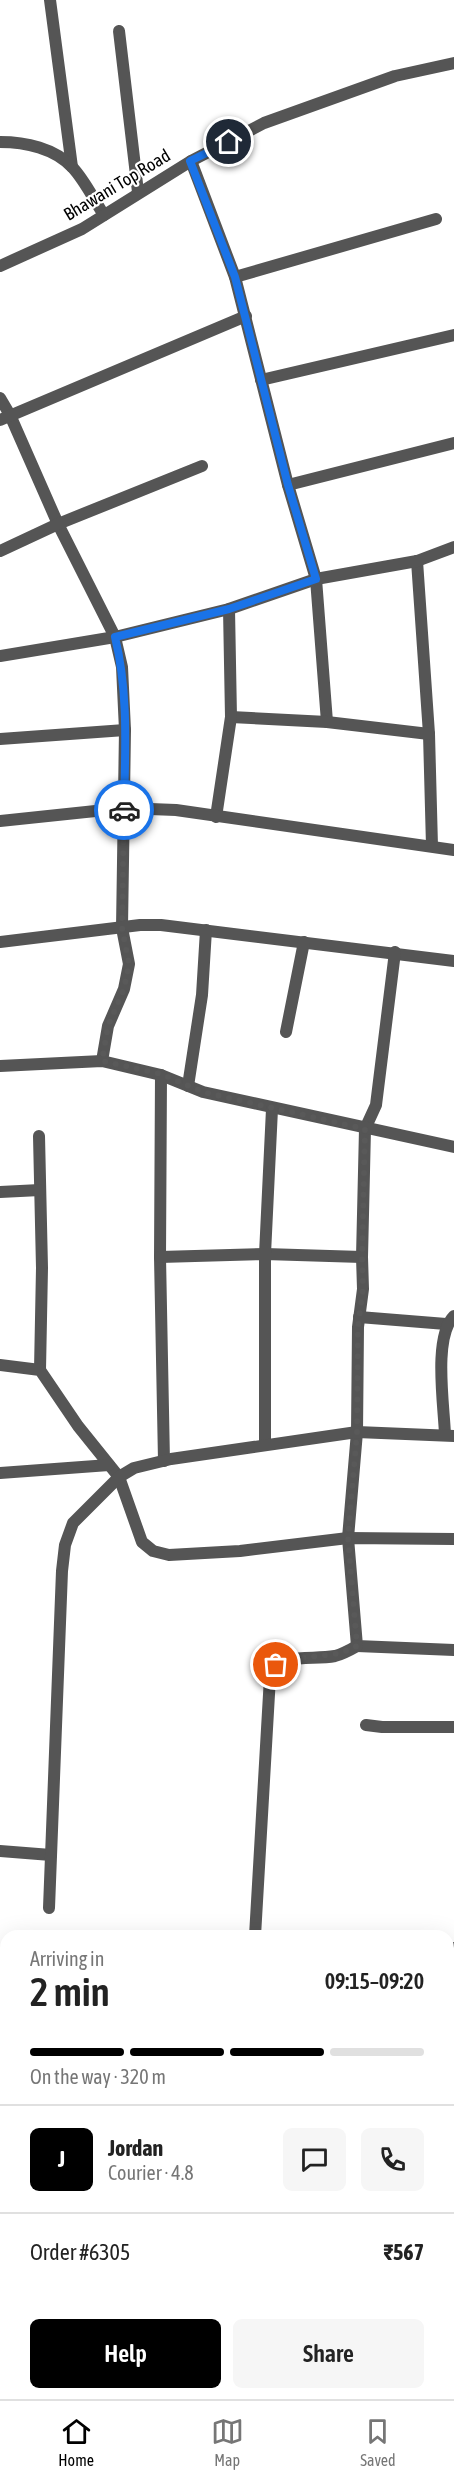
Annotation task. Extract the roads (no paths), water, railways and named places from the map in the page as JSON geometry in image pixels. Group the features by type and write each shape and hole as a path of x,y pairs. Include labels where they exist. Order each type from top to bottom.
{"street":[{"path":"50,0 72,167"},
{"path":"119,31 138,192"},
{"name":"Bhawani Top Road","path":"0,266 82,229 138,192 170,176 190,161 264,123 395,76 454,63"},
{"path":"0,142 20,142 47,150 72,167 104,215"},
{"path":"190,161 235,277 288,485 316,579 327,722"},
{"path":"235,277 436,219"},
{"path":"5,417 246,316"},
{"path":"261,380 454,335"},
{"path":"0,398 5,417 115,637 122,667 125,730 122,928 129,964 124,989 108,1026 102,1061"},
{"path":"288,485 454,443"},
{"path":"0,551 58,524 202,466"},
{"path":"0,656 115,637 229,609 316,579 417,561 454,547"},
{"path":"417,561 429,734 432,846"},
{"path":"216,817 231,717 229,609"},
{"path":"231,717 327,722 429,734"},
{"path":"0,739 125,730"},
{"path":"0,821 124,808 176,810 454,850"},
{"path":"0,942 161,925 454,961"},
{"path":"188,1086 202,995 206,930"},
{"path":"286,1032 304,942"},
{"path":"357,1646 348,1538 357,1432 359,1317 363,1289 365,1129 376,1105 395,952"},
{"path":"0,1066 102,1061 161,1074 203,1092 272,1109 454,1147"},
{"path":"161,1074 160,1257 164,1461"},
{"path":"265,1445 265,1254 272,1109"},
{"path":"39,1136 42,1268 40,1370 78,1426 118,1477 142,1542 153,1551 169,1555 240,1551 348,1538 454,1539"},
{"path":"0,1192 40,1190"},
{"path":"160,1257 265,1254 362,1257"},
{"path":"49,1908 64,1545 73,1523 118,1477 134,1468 164,1461 357,1432 449,1435 442,1347 450,1320 359,1317"},
{"path":"0,1365 40,1370"},
{"path":"0,1473 109,1465"},
{"path":"255,1930 270,1677 276,1665 290,1659 334,1656 357,1646 454,1650"},
{"path":"366,1725 454,1727"},
{"path":"0,1851 51,1855"}]}
